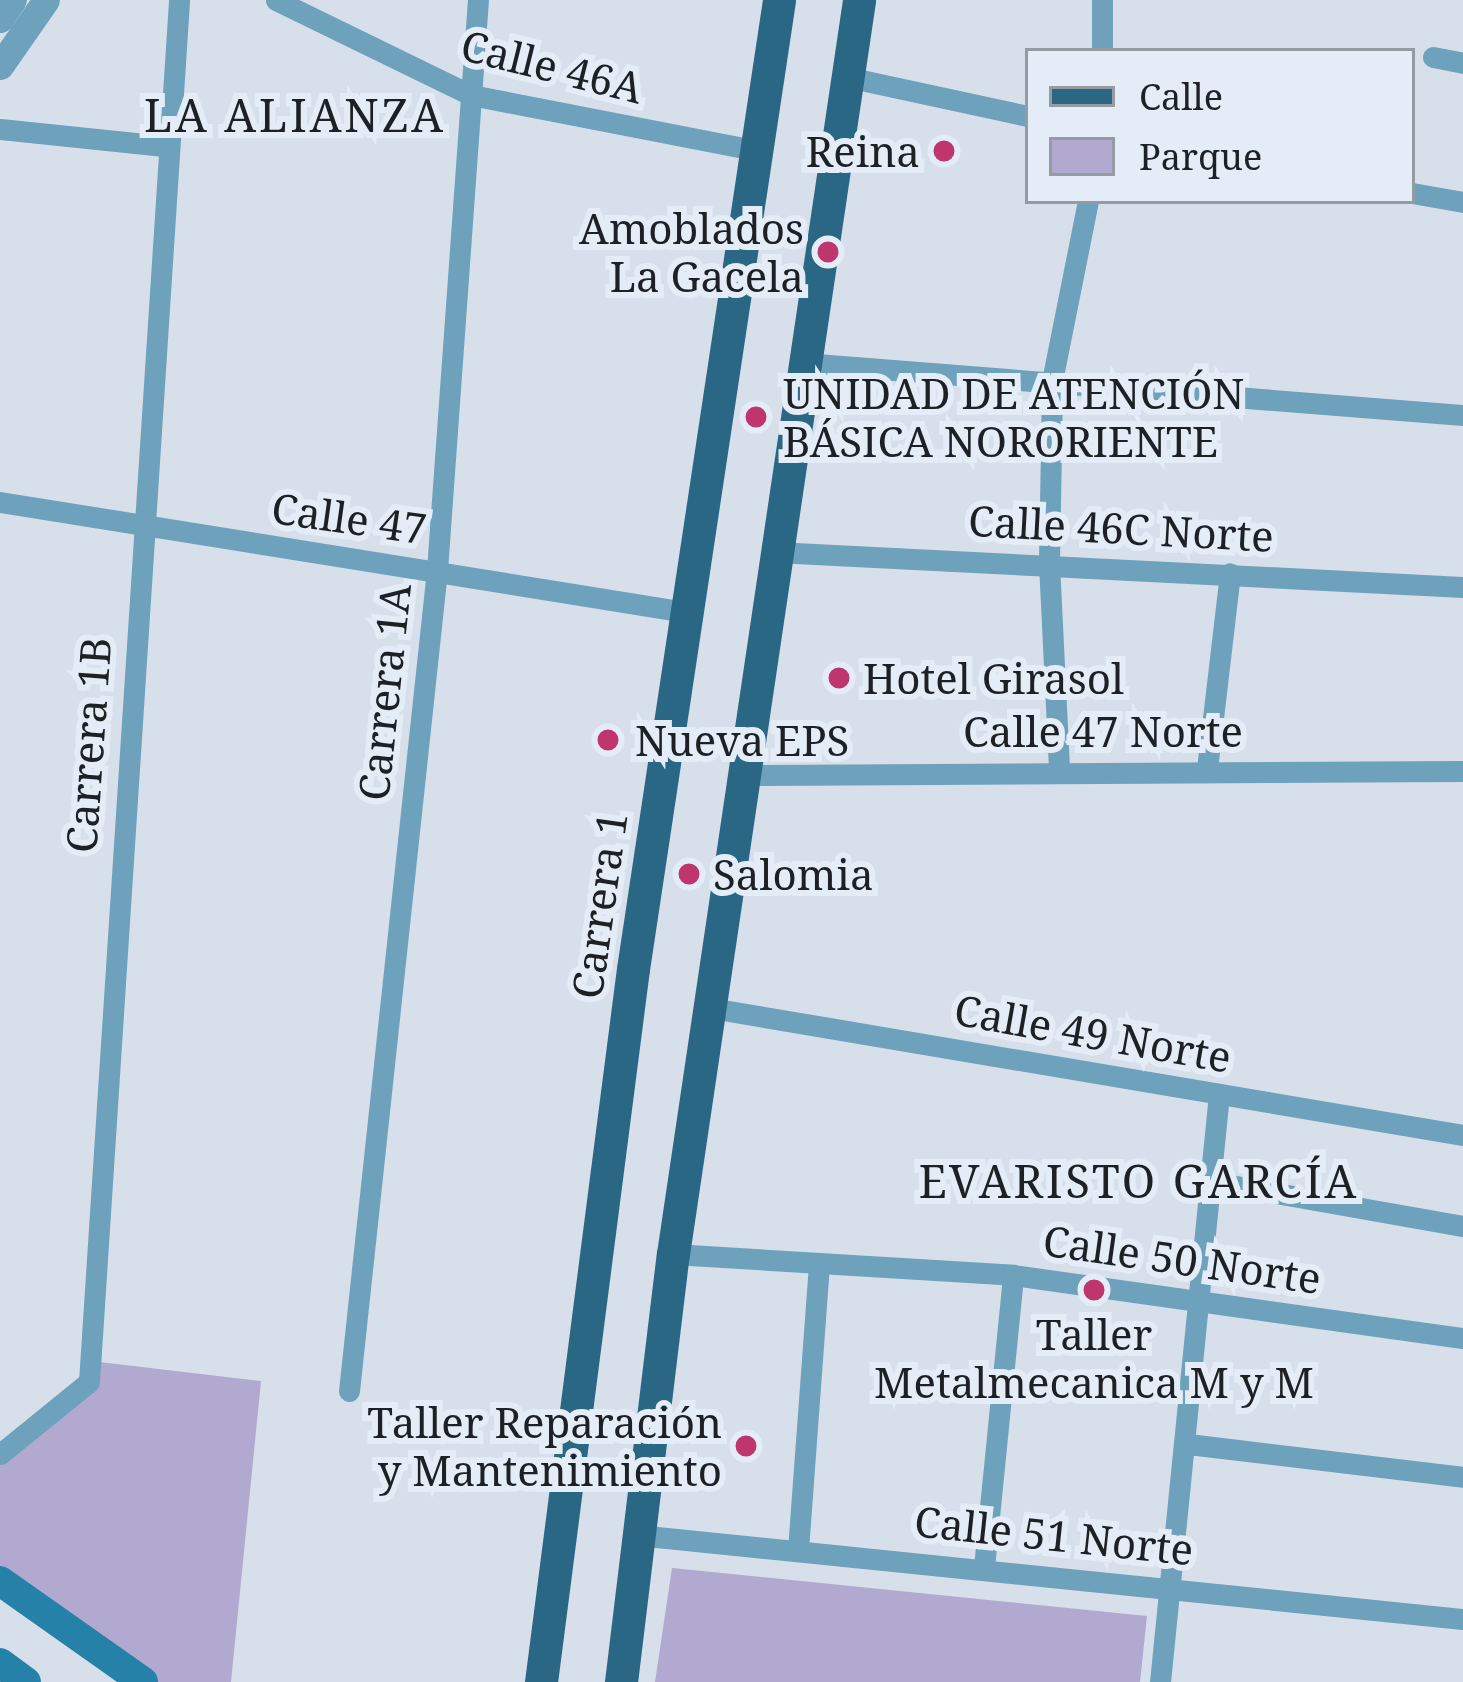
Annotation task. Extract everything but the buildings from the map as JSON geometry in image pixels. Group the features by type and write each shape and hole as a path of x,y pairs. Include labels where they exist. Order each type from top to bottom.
{"main road":[{"name":"Carrera 1","path":"541,1682 686,612 779,0"},
{"path":"621,1682 674,1254 859,0"},
{"path":"0,1580 143,1682"},
{"path":"0,1663 26,1682"}],"street":[{"path":"0,19 13,0"},
{"path":"0,66 46,0"},
{"name":"Carrera 1B","path":"0,1454 88,1382 164,146 178,0"},
{"name":"Calle 46A","path":"277,0 471,95 753,150"},
{"name":"Carrera 1A","path":"349,1391 437,570 478,0"},
{"path":"1102,0 1102,48"},
{"path":"1433,57 1463,63"},
{"path":"847,77 1025,115"},
{"path":"0,129 164,146"},
{"path":"1415,194 1463,202"},
{"path":"1059,768 1049,562 1052,382 1087,204"},
{"path":"804,364 1463,415"},
{"name":"Calle 47","path":"0,502 686,612"},
{"name":"Calle 46C Norte","path":"775,552 1463,586"},
{"path":"1207,769 1230,573"},
{"name":"Calle 47 Norte","path":"744,775 1059,768 1463,771"},
{"name":"Calle 49 Norte","path":"711,1008 1463,1135"},
{"path":"1160,1682 1188,1444 1219,1094"},
{"path":"1213,1182 1463,1226"},
{"name":"Calle 50 Norte","path":"674,1254 1013,1275 1463,1338"},
{"path":"798,1550 819,1264"},
{"path":"984,1567 1013,1275"},
{"path":"1188,1444 1463,1477"},
{"name":"Calle 51 Norte","path":"638,1534 1170,1585 1463,1619"}],"green space":[{"path":"91,1361 261,1381 231,1682 143,1682 0,1581 0,1454 88,1382"},
{"path":"672,1568 1147,1616 1140,1682 655,1682"}],"place":[{"name":"Reina","path":"944,151"},
{"name":"Amoblados La Gacela","path":"828,252"},
{"name":"UNIDAD DE ATENCIÓN BÁSICA NORORIENTE","path":"756,417"},
{"name":"Hotel Girasol","path":"839,678"},
{"name":"Nueva EPS","path":"608,740"},
{"name":"Salomia","path":"689,874"},
{"name":"Taller Metalmecanica M y M","path":"1094,1290"},
{"name":"Taller Reparación y Mantenimiento","path":"746,1446"}],"district":[{"name":"LA ALIANZA","path":"295,115"},
{"name":"EVARISTO GARCÍA","path":"1139,1181"}]}
